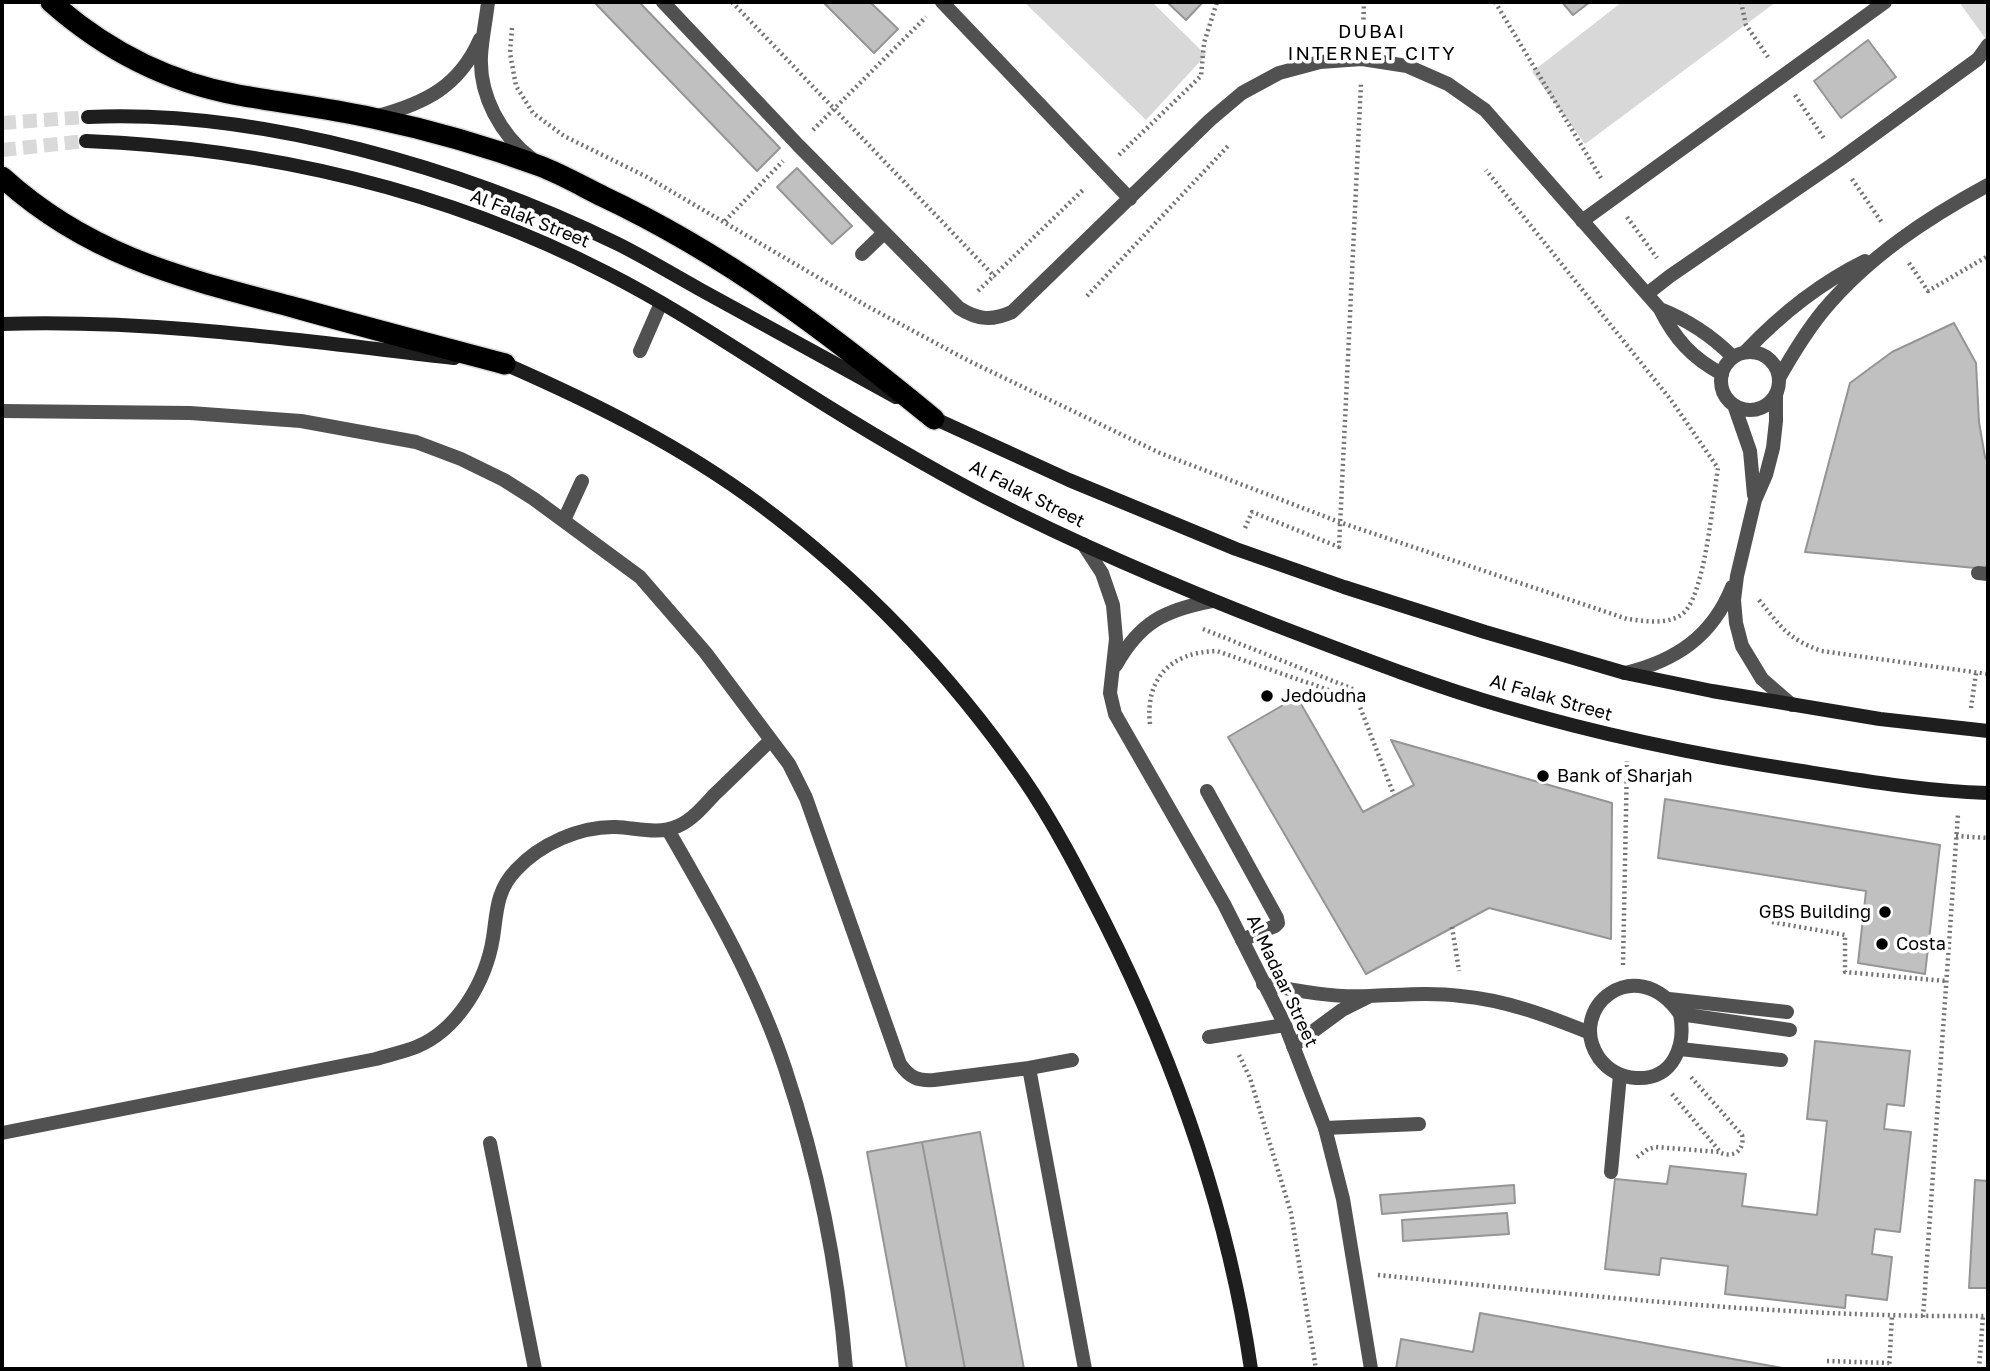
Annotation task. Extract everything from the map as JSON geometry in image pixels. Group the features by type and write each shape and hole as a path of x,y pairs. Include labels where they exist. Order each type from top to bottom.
{"highway":[{"path":"51,2 106,44 147,66 191,83 236,94 372,118 486,148 542,167 648,218 748,277 844,345 934,419"},
{"path":"2,177 22,196 75,232 131,260 190,280 506,364"}],"street":[{"path":"488,2 481,57 485,90 497,121 517,147 542,167"},
{"path":"663,2 884,233 959,308 971,316 999,318 1012,312 1210,120 1242,93 1279,73 1320,61 1362,59 1406,66 1438,79 1485,110 1660,309 1670,330 1684,348 1702,363 1722,374"},
{"path":"942,2 1130,199"},
{"path":"1582,221 1885,2"},
{"path":"372,118 412,107 437,93 458,74 475,51 486,25"},
{"path":"1647,294 1978,59 1988,44"},
{"name":"Al Falak Street","path":"88,117 137,115 195,119 304,136 411,164 517,199 618,244 934,419 1069,480 1236,549 1344,587 1625,673 1792,705 1880,719 1988,731"},
{"name":"Al Falak Street","path":"86,141 194,149 301,166 405,192 508,228 607,272 701,325 891,445 986,497 1083,544 1212,601 1382,667 1504,706 1627,739 1846,778 1988,793"},
{"path":"1792,705 1762,679 1742,646 1734,600 1755,500 1766,475 1773,448 1779,378 1822,311 1879,255 1895,242 1988,185"},
{"path":"862,254 884,233"},
{"path":"1755,500 1750,451 1734,405 1724,392 1722,374 1726,365 1806,295 1879,255"},
{"path":"640,351 661,303"},
{"path":"1660,309 1700,328 1739,355 1763,355 1771,361 1779,378"},
{"path":"2,324 103,323 203,330 506,364 594,403 678,449 769,512 833,563 903,629 966,702 1024,779 1074,861 1161,1043 1193,1131 1224,1229 1251,1369"},
{"path":"1734,405 1752,410 1770,402 1776,394"},
{"path":"2,411 190,412 359,430 416,442 461,459 504,480 564,520 640,578 705,652 789,764 806,798 900,1064 908,1075 920,1080 934,1080 1072,1060"},
{"path":"564,520 582,481"},
{"name":"Al Madaar Street","path":"1083,544 1102,573 1113,605 1116,639 1111,693 1115,714 1176,818 1242,940 1285,1025 1325,1128 1343,1199 1371,1369"},
{"path":"1625,673 1652,666 1677,654 1699,637 1721,609 1737,576"},
{"path":"1112,672 1128,644 1151,622 1180,607 1212,601"},
{"path":"2,1133 376,1059 418,1046 440,1031 460,1012 475,990 490,953 499,896 516,870 525,862 564,837 588,830 613,827 653,832 682,825 771,740"},
{"path":"1207,792 1278,923 1242,940"},
{"path":"668,830 739,961 785,1067 805,1135 821,1206 835,1279 846,1369"},
{"path":"1263,984 1315,993 1369,997 1416,993 1462,996 1506,1003 1590,1033"},
{"path":"1639,985 1655,989 1670,999 1680,1014 1683,1032 1677,1054 1655,1075 1638,1078 1620,1075 1604,1066 1594,1051 1590,1033 1598,1004 1609,993 1623,987 1639,985"},
{"path":"1293,1046 1342,1010 1369,997"},
{"path":"1670,999 1787,1012"},
{"path":"1680,1014 1790,1030"},
{"path":"1209,1037 1285,1025"},
{"path":"1677,1054 1781,1060"},
{"path":"1029,1068 1085,1369"},
{"path":"1611,1172 1620,1075"},
{"path":"1325,1128 1419,1124"},
{"path":"490,1143 535,1369"}],"path":[{"path":"732,2 995,276"},
{"path":"725,221 942,2"},
{"path":"1236,549 1252,513 1339,547 1364,2"},
{"path":"1495,2 1613,199 1670,276"},
{"path":"1741,2 1746,25 1928,291 1988,256"},
{"path":"512,15 510,53 516,86 533,113 564,136 647,177 865,305 970,361 1160,453 1339,522 1627,620 1661,622 1683,614 1695,595 1702,576 1718,468 1671,400 1486,170"},
{"path":"1087,296 1228,146"},
{"path":"1751,590 1797,642 1821,652 1988,674"},
{"path":"1212,601 1202,628 1353,689 1394,795"},
{"path":"1150,732 1148,706 1152,690 1160,676 1171,664 1200,651 1217,650 1358,700"},
{"path":"1969,729 1976,673"},
{"path":"1623,987 1627,739"},
{"path":"1923,1317 1956,836 1988,838"},
{"path":"1772,922 1845,935 1845,972 1946,981"},
{"path":"1452,927 1462,996"},
{"path":"1229,1033 1250,1078 1291,1213 1316,1369"},
{"path":"1632,1166 1641,1153 1656,1147 1727,1155 1735,1154 1744,1142 1742,1135 1677,1054"},
{"path":"1655,1075 1721,1153"},
{"path":"1355,1273 1646,1301 1892,1316 1986,1316 1979,1369"},
{"path":"1827,1361 1889,1366 1892,1316"}],"shaded area":[{"path":"1024,2 1152,2 1206,55 1146,120"},
{"path":"1622,2 1776,2 1585,144 1532,72"},
{"path":"1959,2 1988,2 1988,42"}],"building":[{"path":"594,2 639,2 780,148 757,171"},
{"path":"823,2 870,2 898,29 874,53"},
{"path":"1167,2 1203,2 1186,20"},
{"path":"1562,2 1590,2 1573,15"},
{"path":"1868,40 1896,77 1841,118 1814,81"},
{"path":"797,168 852,226 832,244 777,187"},
{"path":"1954,323 1976,363 1979,422 1988,462 1986,569 1805,552 1850,383 1892,352"},
{"path":"1297,697 1363,812 1414,785 1391,740 1612,803 1611,939 1489,908 1366,974 1228,737"},
{"path":"1665,799 1940,845 1925,974 1858,963 1866,891 1658,858"},
{"path":"1815,1041 1910,1051 1904,1106 1887,1104 1884,1129 1911,1132 1900,1232 1875,1229 1872,1254 1892,1257 1887,1300 1846,1295 1845,1308 1725,1294 1728,1266 1661,1258 1659,1275 1605,1269 1615,1179 1667,1184 1670,1166 1746,1174 1742,1206 1817,1215 1827,1121 1807,1119"},
{"path":"980,1132 1024,1369 965,1369 922,1142"},
{"path":"922,1142 965,1369 907,1369 867,1152"},
{"path":"1975,1180 1988,1181 1988,1288 1969,1288"},
{"path":"1514,1185 1515,1203 1382,1214 1380,1195"},
{"path":"1507,1213 1509,1234 1403,1241 1402,1220"},
{"path":"1480,1313 1788,1369 1396,1369 1401,1339 1473,1352"}],"tunnel":[{"path":"2,123 88,117"},
{"path":"2,150 86,141"}],"place":[{"name":"Jedoudna","path":"1267,696"},
{"name":"Bank of Sharjah","path":"1543,776"},
{"name":"GBS Building","path":"1885,912"},
{"name":"Costa","path":"1882,944"}],"district":[{"name":"DUBAI INTERNET CITY","path":"1372,43"}]}
